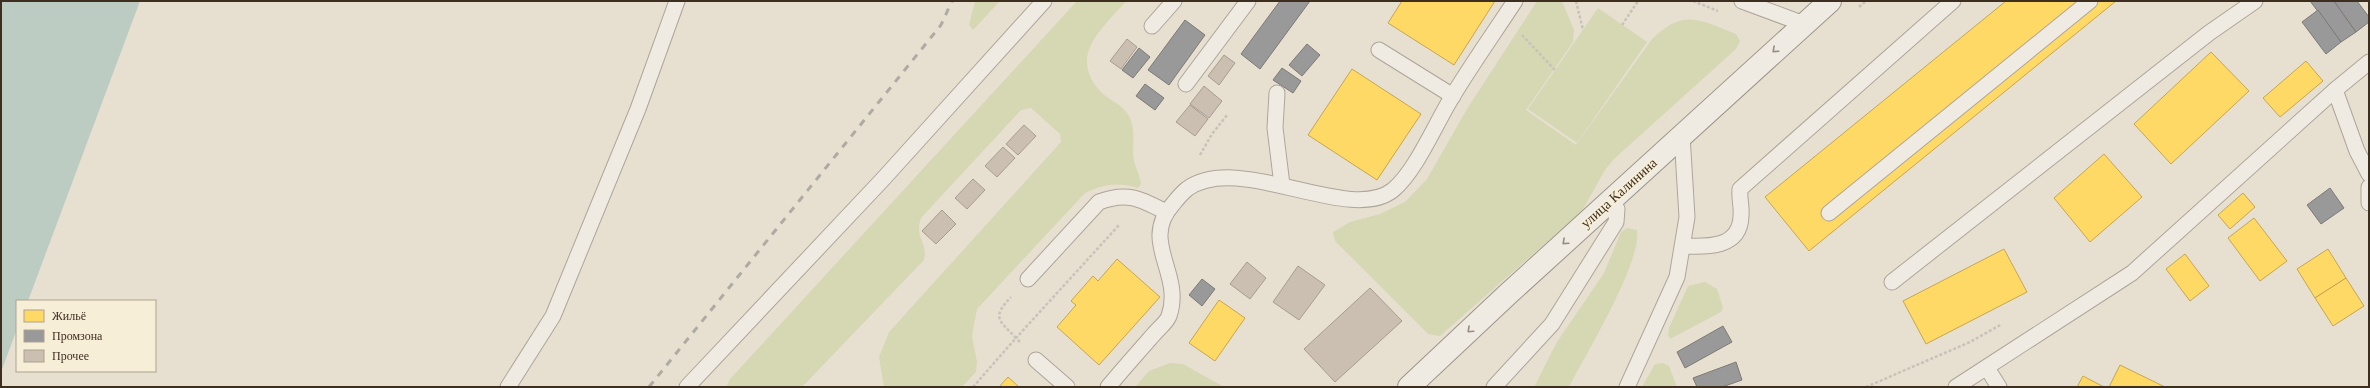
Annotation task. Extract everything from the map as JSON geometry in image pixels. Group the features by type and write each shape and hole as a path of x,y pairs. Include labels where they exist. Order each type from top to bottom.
{"main road":[{"name":"улица Калинина","path":"1409,387 1611,200 1830,1"}],"lane":[{"path":"508,387 553,316 638,109 677,1"},
{"path":"687,387 884,178 1044,1"},
{"path":"1152,26 1174,1"},
{"path":"1186,84 1248,1"},
{"path":"1108,387 1169,317 1172,298 1170,273 1159,245 1160,227 1166,212 1186,190 1199,181 1226,178 1282,185 1357,200 1374,198 1392,190 1411,169 1453,96 1515,1"},
{"path":"1742,1 1804,24"},
{"path":"1683,246 1714,246 1734,237 1741,225 1742,214 1738,202 1740,189 1954,1"},
{"path":"1828,213 2090,1"},
{"path":"1892,282 2209,33 2255,1"},
{"path":"1378,50 1453,96"},
{"path":"1956,387 2132,273 2335,90 2369,62"},
{"path":"2335,90 2357,151 2369,174"},
{"path":"1277,93 1275,128 1282,185"},
{"path":"1627,387 1677,277 1688,217 1682,135"},
{"path":"2369,187 2369,203"},
{"path":"1028,279 1099,202 1113,197 1123,196 1142,200 1166,212"},
{"path":"1494,387 1552,324 1616,222 1617,209 1611,200"},
{"path":"1036,360 1067,387"},
{"path":"1987,368 1999,387"}],"path":[{"path":"1576,1 1583,30"},
{"path":"1622,25 1638,1"},
{"path":"1855,11 1866,1"},
{"path":"1503,20 1526,38 1537,53 1555,70"},
{"path":"1199,181 1200,155 1212,134 1228,114"},
{"path":"973,387 1142,200"},
{"path":"1001,322 1023,345"}],"green space":[{"path":"975,1 1000,1 973,30 969,25"},
{"path":"1077,1 1126,1 1098,33 1091,44 1087,56 1087,68 1092,81 1103,94 1120,106 1129,116 1133,128 1134,161 1141,184 1138,188 1124,185 1111,185 1085,193 977,309 972,336 977,362 976,372 962,387 884,387 879,357 889,332 1061,142 1060,134 1031,108 1021,110 921,218 919,230 925,254 924,260 802,387 726,387 730,379"},
{"path":"1537,1 1562,1 1574,30 1573,42 1526,110 1576,145 1652,39 1663,29 1683,20 1702,21 1736,34 1740,41 1736,49 1614,159 1605,170 1582,211 1440,336 1428,334 1335,241 1333,232 1350,222 1380,214 1405,202 1427,179 1467,109"},
{"path":"1598,8 1647,42 1577,143 1528,109"},
{"path":"1627,228 1637,230 1636,245 1631,263 1611,308 1569,387 1534,387 1557,342 1604,273 1621,232"},
{"path":"1705,282 1717,289 1723,308 1721,312 1670,339 1668,334 1669,328 1688,286"},
{"path":"1170,363 1183,364 1224,387 1135,387 1149,371"},
{"path":"1663,363 1669,366 1677,387 1642,387 1655,364"}],"shaded area":[{"path":"1,1 140,1 28,300 16,300 16,332 1,372"}],"building: Жильё":[{"path":"1402,1 1495,1 1454,65 1388,23"},
{"path":"2006,1 2116,1 1809,251 1765,197"},
{"path":"2211,52 2249,91 2171,164 2134,124"},
{"path":"2306,61 2323,81 2280,117 2263,98"},
{"path":"1352,69 1421,114 1377,180 1308,135"},
{"path":"2104,154 2142,197 2090,242 2054,198"},
{"path":"2243,193 2255,207 2230,229 2218,215"},
{"path":"2254,218 2287,261 2260,281 2228,238"},
{"path":"2004,249 2027,292 1926,344 1903,301"},
{"path":"2328,249 2346,278 2315,298 2297,269"},
{"path":"2185,254 2209,286 2190,301 2166,269"},
{"path":"1117,259 1160,297 1099,365 1057,327 1076,305 1071,301 1093,276 1098,281"},
{"path":"2346,278 2364,306 2333,326 2315,298"},
{"path":"1219,300 1245,318 1215,361 1189,343"},
{"path":"2120,365 2165,387 2109,387"},
{"path":"2083,376 2104,387 2077,387"},
{"path":"1008,377 1019,387 999,387"}],"building: Промзона":[{"path":"1280,1 1310,1 1260,69 1241,54"},
{"path":"2310,1 2334,1 2356,32 2341,42"},
{"path":"2334,1 2357,1 2369,17 2369,22 2356,32"},
{"path":"2318,10 2341,42 2326,54 2302,22"},
{"path":"1185,20 1205,35 1169,85 1148,70"},
{"path":"1307,44 1320,55 1302,76 1289,65"},
{"path":"1139,48 1150,57 1133,78 1122,70"},
{"path":"1282,68 1301,81 1293,93 1273,80"},
{"path":"1145,84 1164,98 1155,110 1136,96"},
{"path":"2330,188 2344,208 2321,224 2307,205"},
{"path":"1202,279 1215,289 1202,306 1189,295"},
{"path":"1723,326 1732,342 1685,368 1677,352"},
{"path":"1736,362 1742,380 1722,387 1697,387 1693,378"}],"building: Прочее":[{"path":"1127,39 1137,47 1121,69 1110,61"},
{"path":"1224,55 1235,63 1219,85 1208,76"},
{"path":"1204,86 1222,101 1209,118 1190,104"},
{"path":"1190,105 1208,119 1195,136 1176,122"},
{"path":"1024,125 1036,136 1018,155 1006,144"},
{"path":"1003,147 1015,158 997,177 985,166"},
{"path":"973,179 985,190 967,209 955,198"},
{"path":"942,210 956,224 936,244 922,231"},
{"path":"1247,262 1266,278 1250,299 1230,284"},
{"path":"1298,266 1325,285 1299,320 1273,302"},
{"path":"1370,288 1402,321 1335,382 1304,349"}],"railway":[{"path":"649,387 941,25 952,1"}]}
